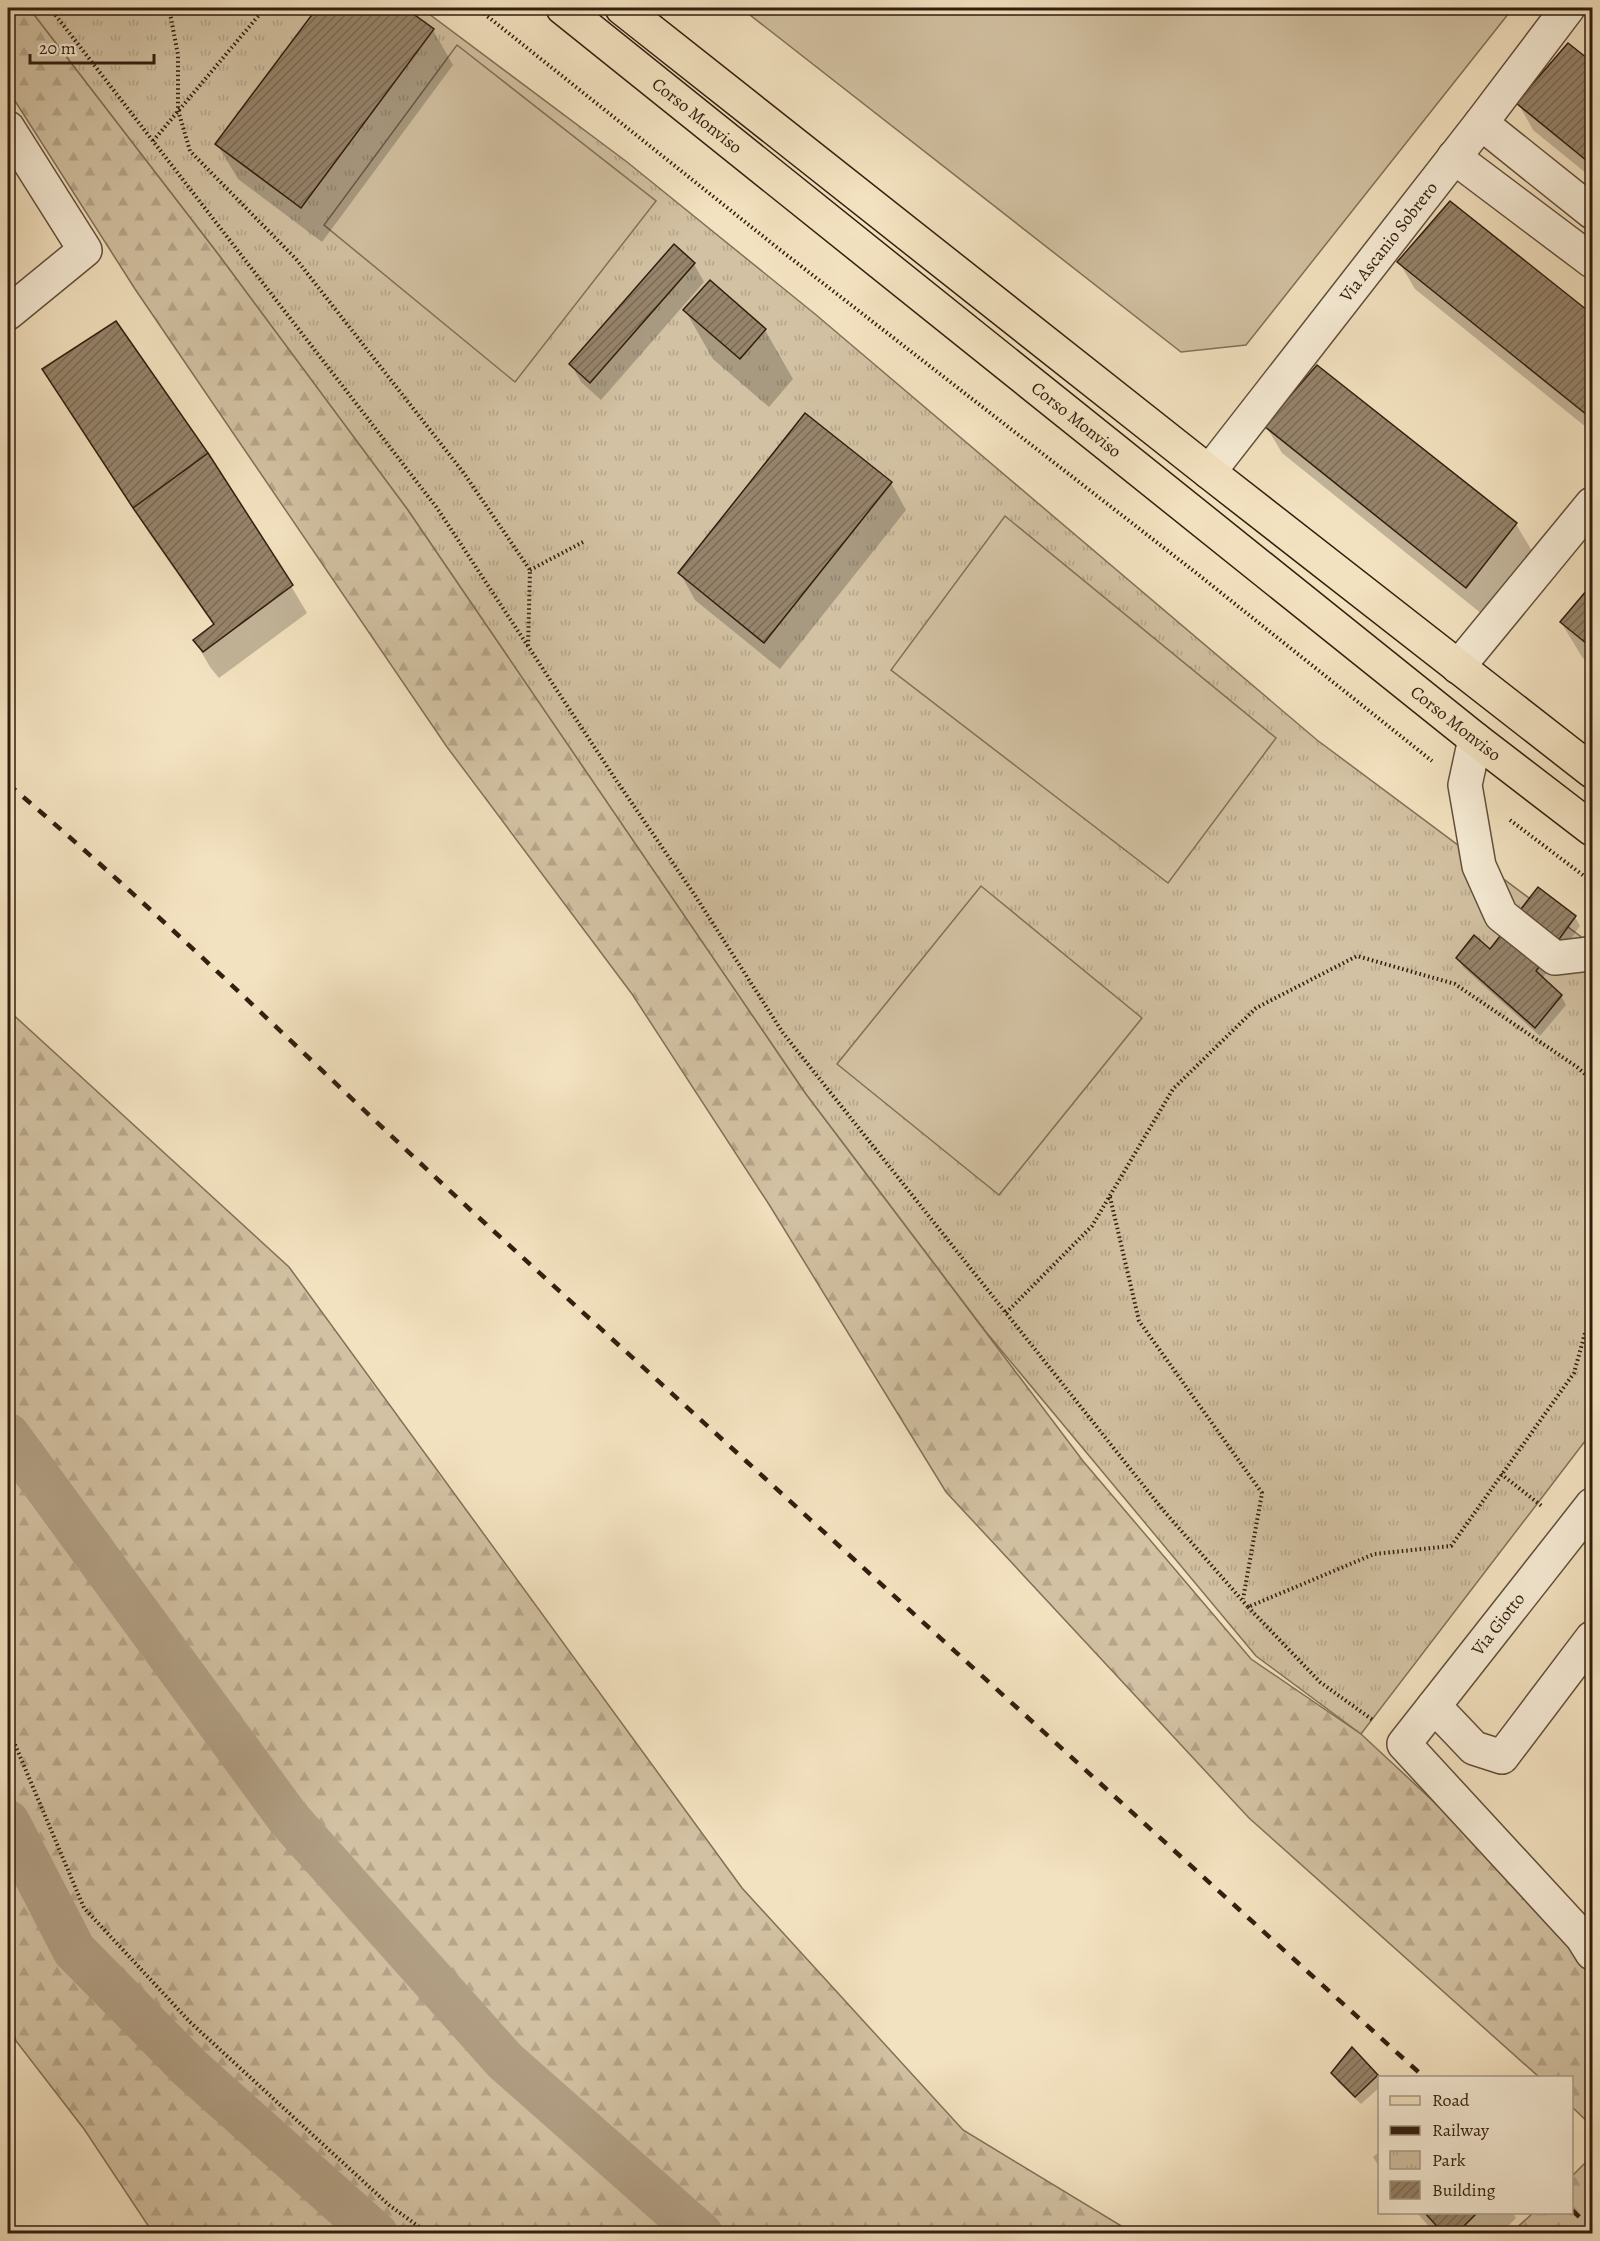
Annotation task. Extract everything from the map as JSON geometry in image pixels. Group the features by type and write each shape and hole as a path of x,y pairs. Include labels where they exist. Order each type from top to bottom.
{"main road":[{"name":"Corso Monviso","path":"563,8 1475,739 1593,829"},
{"name":"Corso Monviso","path":"622,8 1209,472 1593,771"}],"street":[{"name":"Via Ascanio Sobrero","path":"1209,472 1568,8"},
{"path":"1481,123 1593,212"},
{"path":"8,128 85,250 8,313"},
{"path":"1454,157 1593,261"},
{"path":"1458,667 1593,504"},
{"path":"1475,739 1465,785 1479,866 1501,915 1556,958 1589,954 1593,951"},
{"name":"Via Giotto","path":"1404,1744 1593,1505"},
{"path":"1434,1706 1474,1748 1502,1757 1593,1638"},
{"path":"1404,1744 1582,1937 1593,1953"}],"path":[{"path":"51,8 436,507 615,780 694,894 783,1034 1163,1510 1248,1607 1320,1682 1404,1744"},
{"path":"169,8 177,56 178,110 190,151 296,259 464,472 530,570 528,648"},
{"path":"153,141 265,8"},
{"path":"477,8 779,249 1465,785 1593,882"},
{"path":"530,570 584,542"},
{"path":"1006,1313 1092,1226 1173,1089 1256,1008 1357,956 1455,984 1593,1080"},
{"path":"1110,1196 1138,1321 1262,1493 1243,1599"},
{"path":"1248,1607 1374,1554 1451,1546 1574,1373 1585,1333 1593,1323"},
{"path":"1501,1474 1572,1530"},
{"path":"8,1728 84,1908 190,2022 389,2205 429,2234"}],"green space":[{"path":"8,8 29,8 219,255 408,510 806,1094 1083,1461 1251,1659 1361,1734 1592,1949 1592,2126 1573,2108 1573,2076 1538,2076 1249,1818 946,1492 770,1206 632,994 447,747 135,289 8,90"},
{"path":"29,8 421,8 627,162 815,314 1317,740 1592,945 1592,1432 1361,1734 1256,1656 986,1332 806,1094 408,510 219,255"},
{"path":"741,8 1513,8 1246,345 1181,352"},
{"path":"457,45 656,201 515,382 324,225"},
{"path":"1005,516 1276,738 1168,883 891,670"},
{"path":"981,886 1142,1018 999,1195 837,1064"},
{"path":"8,1010 289,1267 742,1888 963,2130 1133,2233 153,2233 84,2129 16,2041 8,2017"},
{"path":"1592,2156 1592,2233 1511,2233 1532,2214 1573,2214 1573,2175"}],"building":[{"path":"317,8 405,8 434,29 301,208 215,144"},
{"path":"1568,43 1592,62 1592,165 1516,103"},
{"path":"1450,201 1592,314 1592,419 1397,262"},
{"path":"674,244 695,263 590,383 569,364"},
{"path":"710,280 766,329 740,359 683,310"},
{"path":"116,321 208,453 133,508 42,369"},
{"path":"1317,365 1517,523 1466,588 1264,426"},
{"path":"805,413 892,482 764,643 678,573"},
{"path":"208,453 293,585 203,652 193,640 214,624 133,508"},
{"path":"1592,584 1592,648 1560,622"},
{"path":"1538,887 1576,916 1536,971 1562,995 1535,1028 1456,958 1474,935 1490,949"},
{"path":"1352,2047 1378,2075 1355,2097 1331,2073"},
{"path":"1426,2214 1476,2214 1456,2234 1444,2234"}],"waterway":[{"path":"8,1435 289,1819 505,2061 701,2234"},
{"path":"8,1822 74,1950 191,2069 376,2234"}],"railway":[{"path":"8,784 128,889 476,1215 1423,2076"},
{"path":"1573,2211 1592,2229"}]}
